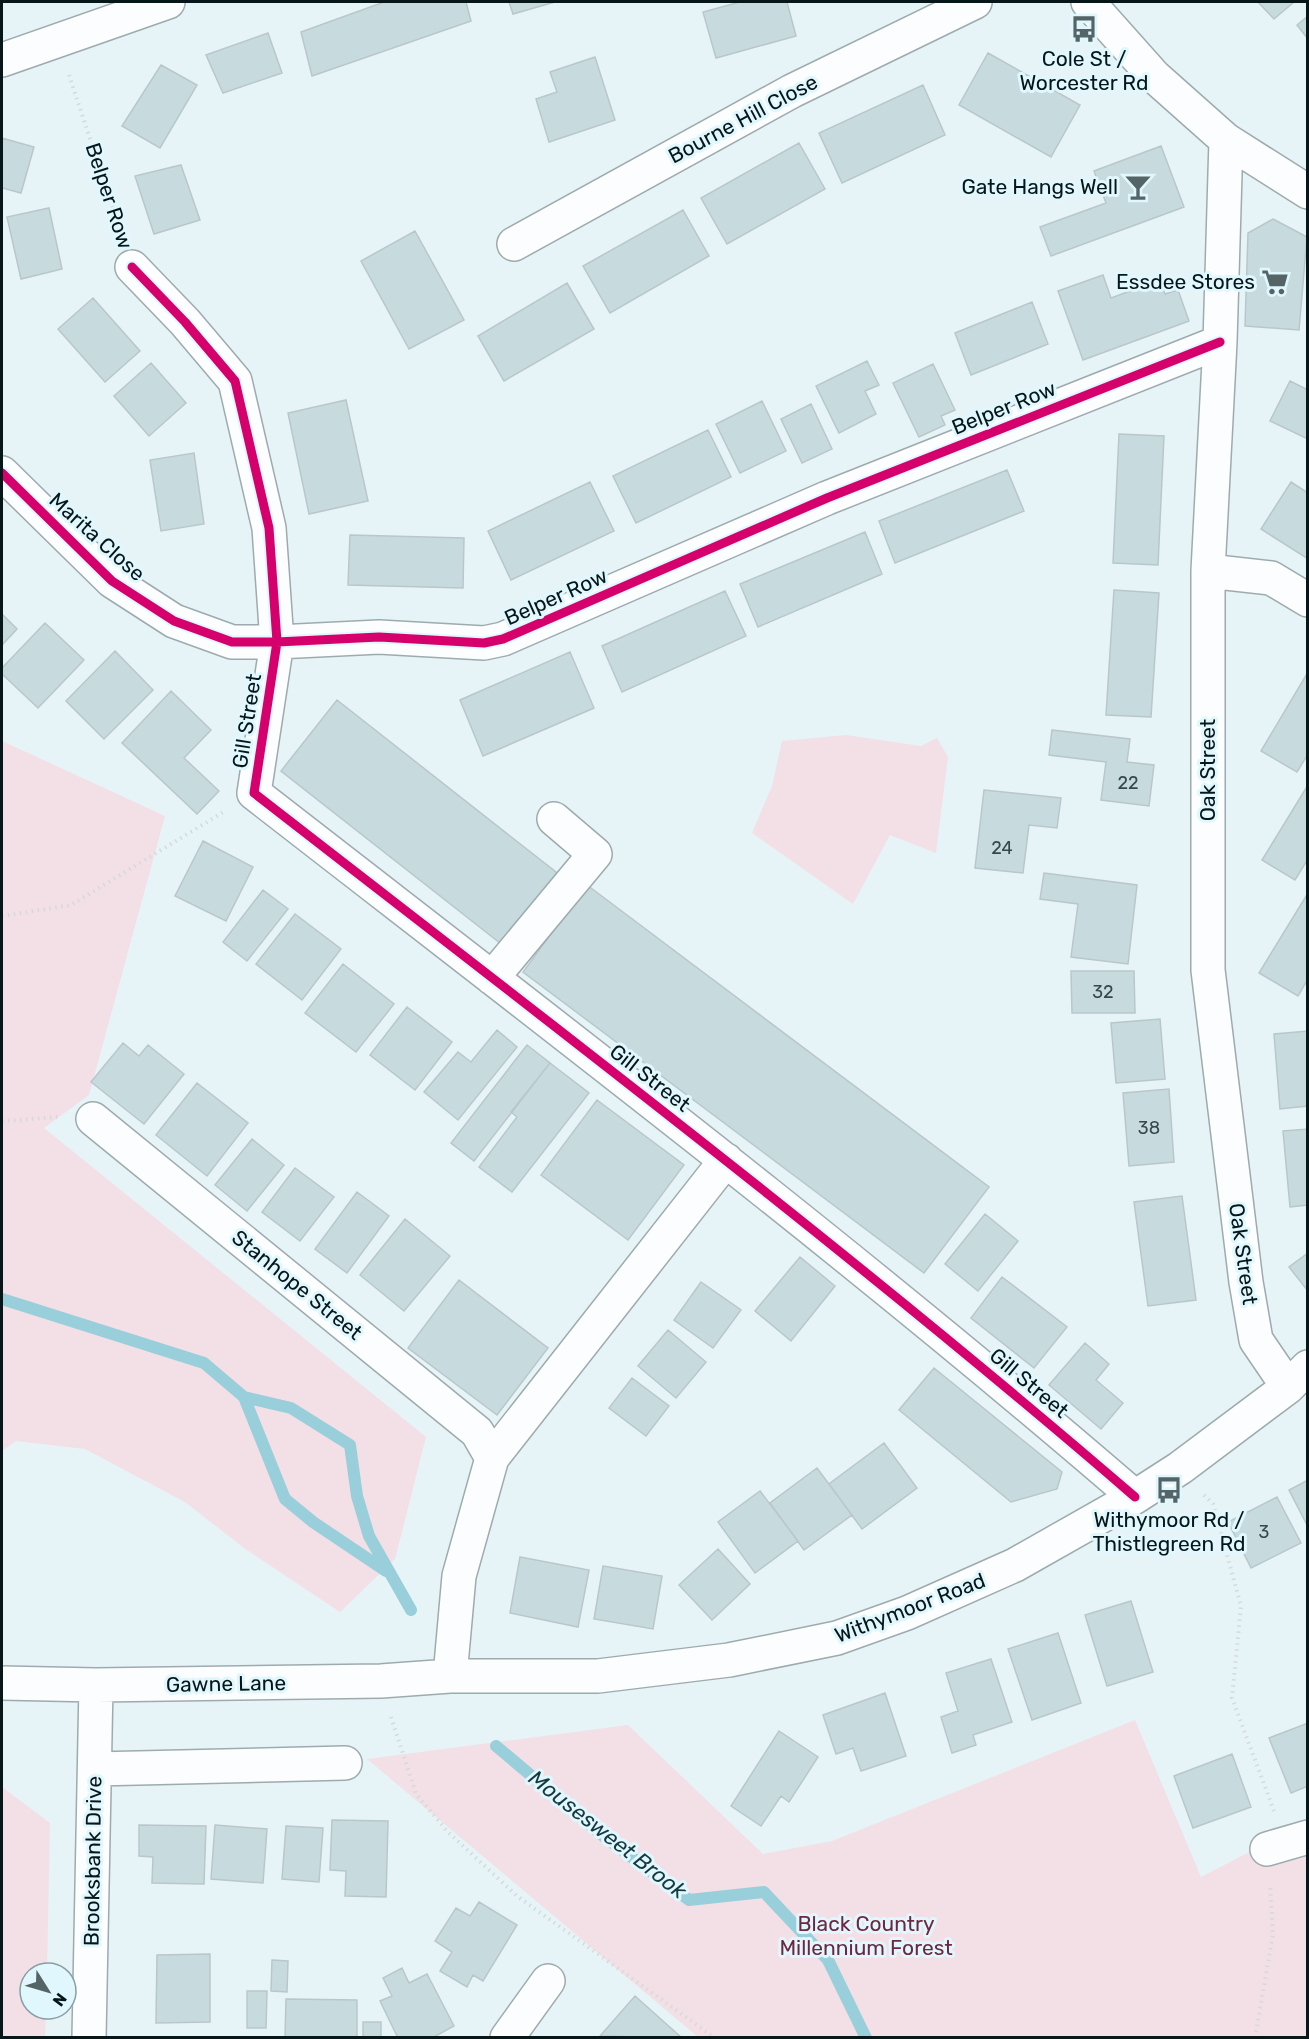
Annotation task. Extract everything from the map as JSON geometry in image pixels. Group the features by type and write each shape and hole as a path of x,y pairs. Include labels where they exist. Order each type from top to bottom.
{"street":[{"path":"2,60 168,2"},
{"name":"Bourne Hill Close","path":"514,244 792,91 975,2"},
{"path":"1088,2 1154,76 1226,140 1308,192"},
{"name":"Oak Street","path":"1226,140 1220,342 1208,572 1208,970 1246,1282 1256,1340 1298,1377"},
{"name":"Belper Row","path":"132,267 185,322 235,381 268,528 277,642 379,637 484,644 503,639 827,498 1220,342"},
{"name":"Marita Close","path":"2,473 112,581 174,621 232,642 277,642"},
{"path":"1208,572 1271,578 1308,600"},
{"name":"Gill Street","path":"277,642 254,793 726,1160 1034,1409 1135,1497"},
{"path":"492,978 595,855 554,819"},
{"name":"Stanhope Street","path":"93,1119 477,1432 492,1458"},
{"path":"450,1676 459,1575 492,1458 726,1160"},
{"name":"Withymoor Road","path":"450,1676 598,1676 729,1660 837,1638 907,1613 1015,1565 1135,1497 1179,1468 1298,1377"},
{"name":"Gawne Lane","path":"2,1683 96,1685 381,1681 450,1676"},
{"name":"Brooksbank Drive","path":"90,2037 96,1685"},
{"path":"94,1769 345,1763"},
{"path":"1267,1849 1308,1837"},
{"path":"507,2037 548,1981"}],"path":[{"path":"2,916 71,905 254,793"},
{"path":"2,1121 59,1117 93,1119"},
{"path":"1179,1468 1214,1504 1241,1606 1232,1698 1274,1812 1267,1849 1273,1934 1255,2037"},
{"path":"381,1681 416,1794 448,1832 517,1896 715,2037"}],"green space":[{"path":"846,735 921,746 937,738 948,757 936,853 890,835 853,904 752,833 772,786 782,741"},
{"path":"2,741 165,816 89,1095 44,1128 426,1437 395,1559 340,1612 244,1548 185,1502 85,1449 16,1441 2,1451"},
{"name":"Black Country Millennium Forest","path":"1135,1720 1201,1877 1305,1823 1308,1830 1307,2037 698,2037 367,1759 628,1725 763,1854 832,1841"},
{"path":"2,1787 50,1823 47,1961 18,1961 18,2021 46,2021 45,2037 2,2037"}],"building":[{"path":"384,2 466,2 471,21 312,76 301,32"},
{"path":"509,2 555,2 513,14"},
{"path":"740,2 787,2 796,36 716,58 703,12"},
{"path":"1258,2 1294,2 1274,19"},
{"path":"1308,16 1308,39 1297,25"},
{"path":"268,33 282,73 223,93 206,55"},
{"path":"988,53 1080,105 1051,157 959,105"},
{"path":"595,57 615,120 549,142 536,99 557,92 550,72"},
{"path":"161,65 197,85 160,148 122,126"},
{"path":"923,85 945,135 842,183 819,133"},
{"path":"2,138 34,147 21,193 2,188"},
{"path":"799,143 825,189 727,244 701,198"},
{"name":"Gate Hangs Well","path":"1161,146 1184,207 1051,256 1040,227 1106,203 1094,171"},
{"path":"181,165 200,220 154,234 135,176"},
{"path":"49,208 62,269 21,279 7,217"},
{"path":"683,210 709,256 610,313 583,266"},
{"name":"Essdee Stores","path":"1273,219 1307,237 1299,330 1245,326 1248,233"},
{"path":"415,231 464,320 409,349 361,261"},
{"path":"1103,275 1111,298 1160,280 1165,294 1178,290 1189,321 1083,360 1058,291"},
{"path":"567,283 594,329 504,381 478,336"},
{"path":"93,298 140,351 105,382 58,329"},
{"path":"1032,302 1048,344 971,375 955,333"},
{"path":"867,361 879,385 865,391 876,414 839,433 816,386"},
{"path":"151,363 186,403 149,436 114,396"},
{"path":"933,364 955,410 941,416 945,425 919,437 893,383"},
{"path":"1290,381 1308,390 1308,439 1270,421"},
{"path":"346,400 368,501 309,514 288,413"},
{"path":"762,401 786,451 740,473 716,424"},
{"path":"811,404 832,449 802,463 781,419"},
{"path":"708,430 731,477 636,523 613,476"},
{"path":"1119,434 1164,436 1158,565 1113,563"},
{"path":"194,453 204,524 161,531 150,460"},
{"path":"1007,470 1024,511 895,563 879,521"},
{"path":"590,482 614,531 511,580 488,531"},
{"path":"1291,482 1308,493 1308,559 1261,529"},
{"path":"865,532 882,574 758,627 740,584"},
{"path":"350,535 464,538 463,588 348,585"},
{"path":"1114,590 1159,593 1151,717 1106,715"},
{"path":"725,591 746,636 622,692 602,646"},
{"path":"2,614 17,629 2,645"},
{"path":"45,623 84,660 38,708 2,674 2,668"},
{"path":"115,651 153,690 104,739 66,701"},
{"path":"570,652 594,708 483,756 460,700"},
{"path":"1308,672 1308,754 1297,772 1261,751"},
{"path":"171,691 211,730 184,758 219,791 197,814 122,743"},
{"path":"337,700 561,876 505,947 281,771"},
{"path":"1052,730 1130,739 1127,762 1154,765 1149,806 1101,800 1106,762 1049,755"},
{"path":"1308,785 1308,859 1295,880 1262,860"},
{"path":"984,790 1061,798 1057,828 1029,825 1023,873 975,868"},
{"path":"203,841 253,867 226,921 175,896"},
{"path":"1044,873 1137,885 1128,964 1071,957 1078,904 1040,899"},
{"path":"587,885 989,1187 924,1273 523,972"},
{"path":"263,890 288,909 247,961 223,942"},
{"path":"1308,893 1308,979 1298,996 1259,973"},
{"path":"295,914 341,949 302,1000 256,964"},
{"path":"343,964 394,1004 356,1052 305,1013"},
{"path":"1071,971 1134,971 1135,1013 1072,1013"},
{"path":"407,1007 452,1042 415,1090 370,1055"},
{"path":"1160,1019 1165,1079 1116,1083 1111,1023"},
{"path":"497,1030 517,1047 458,1120 424,1092 458,1052 471,1062"},
{"path":"1308,1031 1308,1106 1280,1109 1274,1034"},
{"path":"123,1043 139,1056 148,1045 184,1074 144,1124 91,1082"},
{"path":"527,1045 550,1063 474,1161 451,1143"},
{"path":"550,1063 589,1093 512,1192 479,1167 517,1117 511,1112"},
{"path":"197,1083 248,1123 207,1176 156,1135"},
{"path":"1169,1089 1174,1162 1129,1166 1123,1093"},
{"path":"597,1100 684,1165 628,1240 541,1175"},
{"path":"1308,1129 1308,1205 1290,1207 1283,1131"},
{"path":"252,1139 284,1165 247,1211 215,1185"},
{"path":"295,1168 334,1197 300,1241 262,1212"},
{"path":"357,1192 389,1216 347,1273 315,1249"},
{"path":"1182,1196 1196,1300 1148,1306 1134,1202"},
{"path":"985,1214 1018,1241 978,1291 945,1264"},
{"path":"405,1219 450,1256 404,1311 360,1275"},
{"path":"1308,1253 1308,1291 1289,1267"},
{"path":"800,1257 835,1286 791,1341 755,1311"},
{"path":"1002,1277 1067,1327 1034,1368 971,1318"},
{"path":"459,1280 548,1348 497,1415 408,1348"},
{"path":"701,1282 741,1310 713,1348 674,1320"},
{"path":"668,1330 706,1362 676,1398 638,1366"},
{"path":"1085,1343 1109,1364 1096,1380 1123,1403 1101,1429 1049,1385"},
{"path":"934,1368 1062,1472 1057,1489 1011,1502 899,1410"},
{"path":"632,1378 669,1406 646,1436 609,1408"},
{"path":"884,1443 917,1488 862,1529 829,1484"},
{"path":"817,1468 852,1515 804,1550 770,1503"},
{"path":"1308,1480 1308,1527 1289,1490"},
{"path":"760,1491 798,1541 755,1573 718,1522"},
{"path":"1277,1497 1301,1543 1251,1568 1228,1522"},
{"path":"718,1549 750,1584 712,1620 679,1585"},
{"path":"520,1557 589,1570 578,1627 510,1613"},
{"path":"603,1566 662,1576 653,1629 594,1619"},
{"path":"1131,1601 1153,1672 1107,1686 1085,1615"},
{"path":"1058,1633 1081,1703 1032,1720 1008,1649"},
{"path":"991,1659 1012,1722 973,1735 976,1745 952,1753 941,1717 958,1711 946,1673"},
{"path":"885,1693 906,1756 861,1771 853,1748 836,1754 823,1715"},
{"path":"1308,1723 1308,1786 1291,1793 1269,1738"},
{"path":"779,1731 818,1757 789,1802 781,1796 761,1826 731,1806"},
{"path":"1232,1754 1251,1807 1193,1828 1174,1776"},
{"path":"332,1820 388,1821 386,1897 345,1896 346,1871 330,1870"},
{"path":"139,1825 206,1826 204,1884 152,1883 153,1857 139,1856"},
{"path":"215,1825 267,1829 263,1883 211,1879"},
{"path":"286,1826 323,1828 319,1882 282,1879"},
{"path":"479,1902 517,1925 483,1981 473,1975 467,1987 440,1971 452,1952 435,1941 456,1908 470,1916"},
{"path":"210,1954 210,2022 156,2023 157,1955"},
{"path":"272,1960 288,1961 287,1992 271,1991"},
{"path":"402,1968 409,1983 427,1974 454,2026 432,2038 398,2038 380,2001 392,1996 383,1978"},
{"path":"247,1991 267,1991 266,2028 247,2028"},
{"path":"635,1996 682,2038 600,2036"},
{"path":"286,1999 357,2000 357,2038 285,2038"},
{"path":"363,2022 381,2022 381,2038 363,2038"}],"waterway":[{"name":"Mousesweet Brook","path":"2,1299 204,1363 244,1397 291,1408 350,1445 357,1496 369,1536 411,1610"},
{"name":"Mousesweet Brook","path":"244,1397 285,1499 313,1522 386,1571"},
{"name":"Mousesweet Brook","path":"496,1746 602,1835 689,1900 764,1892 828,1960 866,2038"}],"cycle path":[{"path":"132,267 185,322 235,381 269,528 277,642 379,637 484,643 503,639 827,498 1220,342"},
{"path":"2,473 112,581 174,621 232,642 277,642 254,793 699,1139 919,1316 1135,1497"}],"place":[{"name":"Cole St / Worcester Rd","path":"1084,29"},
{"name":"Gate Hangs Well","path":"1138,187"},
{"name":"Essdee Stores","path":"1275,282"},
{"name":"Withymoor Rd / Thistlegreen Rd","path":"1169,1490"}]}
